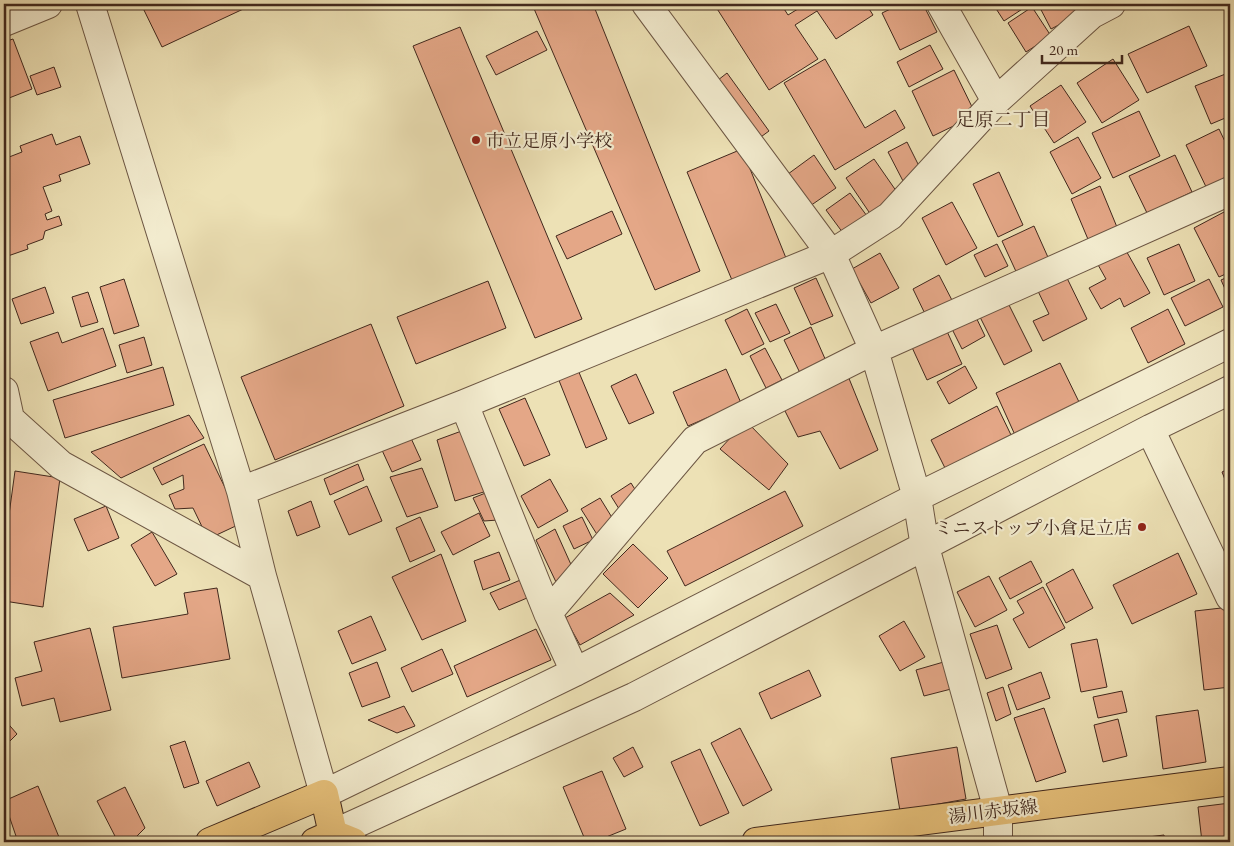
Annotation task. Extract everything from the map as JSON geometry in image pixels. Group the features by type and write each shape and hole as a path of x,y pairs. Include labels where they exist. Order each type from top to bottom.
{"main road":[{"name":"湯川赤坂線","path":"756,842 1230,781"},
{"path":"210,842 324,794 333,840"}],"street":[{"path":"4,22 48,4"},
{"path":"90,4 241,491 262,576 324,794 575,672 917,497 1230,344"},
{"path":"646,4 831,254 874,350 917,497 924,547 998,810 998,842"},
{"path":"941,4 996,101"},
{"path":"241,491 464,404 831,254 890,216 996,101 1092,14 1111,4"},
{"path":"548,613 695,440 874,350 1230,191"},
{"path":"333,840 634,697 1150,429 1230,390"},
{"path":"4,391 7,420 61,464 262,576"},
{"path":"464,404 548,613 575,672"},
{"path":"1150,429 1230,597"}],"building":[{"path":"141,4 254,4 162,47"},
{"path":"532,4 593,4 700,271 655,290"},
{"path":"714,4 781,4 788,15 806,4 866,4 873,15 836,39 817,11 795,25 818,59 769,90"},
{"path":"901,4 923,4 937,32 900,50 882,13"},
{"path":"993,4 1030,4 1004,21"},
{"path":"1038,4 1075,4 1080,14 1051,29"},
{"path":"1032,7 1051,36 1026,52 1008,23"},
{"path":"1189,26 1207,66 1147,93 1128,54"},
{"path":"460,27 582,319 535,338 413,46"},
{"path":"537,31 547,50 496,75 486,56"},
{"path":"13,39 32,89 4,100 4,42"},
{"path":"930,45 943,69 909,87 897,62"},
{"path":"825,59 865,128 895,110 905,128 835,170 784,83"},
{"path":"1113,59 1139,100 1102,123 1077,83"},
{"path":"54,67 61,87 37,95 30,76"},
{"path":"954,70 976,115 933,136 912,91"},
{"path":"727,73 769,131 754,142 713,84"},
{"path":"1228,73 1230,79 1230,116 1211,124 1195,86"},
{"path":"1061,85 1086,122 1054,143 1030,106"},
{"path":"1139,111 1160,156 1113,178 1092,133"},
{"path":"1219,129 1230,152 1230,180 1208,191 1186,145"},
{"path":"52,134 56,145 80,136 90,164 59,175 61,181 43,187 52,211 45,214 47,220 59,216 62,225 45,231 43,239 27,245 28,249 5,257 4,159 22,152 20,146"},
{"path":"1078,137 1101,178 1072,194 1050,152"},
{"path":"907,142 922,172 903,181 888,152"},
{"path":"742,149 788,263 734,285 687,172"},
{"path":"814,155 836,188 810,206 788,174"},
{"path":"1175,155 1192,192 1147,213 1129,176"},
{"path":"874,159 899,195 871,215 846,178"},
{"path":"999,172 1023,225 998,237 973,184"},
{"path":"1100,186 1119,232 1090,244 1071,199"},
{"path":"850,193 867,216 843,233 826,210"},
{"path":"952,202 977,248 946,265 922,218"},
{"path":"612,211 622,234 567,259 556,236"},
{"path":"1224,212 1230,224 1230,272 1219,277 1194,228"},
{"path":"1034,226 1051,264 1019,278 1002,241"},
{"path":"997,244 1008,266 985,277 974,255"},
{"path":"1179,244 1195,281 1164,295 1147,258"},
{"path":"1124,247 1150,293 1124,307 1120,298 1101,309 1089,288 1106,279 1097,263"},
{"path":"880,253 899,288 871,303 852,269"},
{"path":"1065,274 1087,319 1043,341 1033,321 1049,314 1036,287"},
{"path":"939,275 955,306 928,320 913,289"},
{"path":"1230,276 1230,300 1221,280"},
{"path":"816,278 833,316 811,325 794,288"},
{"path":"124,279 139,326 114,334 100,287"},
{"path":"1209,279 1223,307 1185,326 1171,298"},
{"path":"488,281 506,328 416,364 397,317"},
{"path":"45,287 54,313 21,324 12,299"},
{"path":"88,292 98,322 81,327 72,297"},
{"path":"1007,301 1032,351 1004,365 979,315"},
{"path":"776,304 790,333 770,342 755,313"},
{"path":"747,309 764,344 742,355 725,320"},
{"path":"1168,309 1185,344 1148,363 1131,328"},
{"path":"973,311 985,336 962,349 949,323"},
{"path":"371,324 404,406 275,460 241,377"},
{"path":"811,327 826,361 800,373 784,340"},
{"path":"945,327 962,364 927,380 910,343"},
{"path":"103,328 116,366 48,391 30,342 58,332 62,343"},
{"path":"144,337 152,365 127,373 119,345"},
{"path":"765,348 782,380 766,388 750,356"},
{"path":"1060,363 1080,404 1015,435 996,393"},
{"path":"965,366 977,388 949,404 937,382"},
{"path":"163,367 174,405 65,438 53,400"},
{"path":"726,369 741,403 688,426 673,392"},
{"path":"578,370 607,439 586,448 558,378"},
{"path":"636,374 654,413 629,424 611,386"},
{"path":"848,376 878,450 840,469 820,431 798,437 781,403"},
{"path":"525,398 550,455 524,466 499,409"},
{"path":"997,406 1012,437 946,470 931,440"},
{"path":"189,415 204,438 121,478 91,452"},
{"path":"746,421 788,464 769,490 720,449"},
{"path":"467,429 490,490 455,501 437,440"},
{"path":"410,436 421,460 392,472 381,448"},
{"path":"204,444 242,523 208,539 193,508 175,509 169,495 184,489 183,475 162,485 153,468"},
{"path":"358,464 364,480 330,495 324,479"},
{"path":"422,468 438,507 407,517 390,477"},
{"path":"1230,468 1230,492 1222,472"},
{"path":"15,471 60,478 43,607 4,601 4,551"},
{"path":"550,479 568,511 538,528 521,496"},
{"path":"631,483 641,499 621,512 611,496"},
{"path":"367,486 382,521 349,535 334,501"},
{"path":"785,491 803,526 685,586 667,551"},
{"path":"488,492 498,520 484,521 473,498"},
{"path":"600,498 616,524 598,536 581,509"},
{"path":"311,501 320,527 297,536 288,511"},
{"path":"106,506 119,538 88,551 74,519"},
{"path":"479,513 490,536 453,555 441,532"},
{"path":"420,517 435,551 410,562 396,528"},
{"path":"582,517 593,540 574,549 563,526"},
{"path":"555,529 573,569 556,582 536,540"},
{"path":"152,532 177,574 155,586 131,545"},
{"path":"633,544 668,578 638,608 603,574"},
{"path":"499,552 510,580 483,590 474,561"},
{"path":"1178,553 1197,594 1132,624 1113,585"},
{"path":"441,554 466,621 422,640 392,577"},
{"path":"1031,561 1042,582 1010,599 999,578"},
{"path":"1073,569 1093,608 1066,623 1046,584"},
{"path":"989,576 1007,610 975,627 957,592"},
{"path":"525,578 534,595 499,610 490,593"},
{"path":"1043,587 1065,628 1029,648 1013,619 1024,613 1017,601"},
{"path":"217,588 230,659 122,678 113,627 188,614 184,593"},
{"path":"610,593 634,615 580,645 565,618"},
{"path":"1230,607 1230,687 1204,690 1195,611"},
{"path":"371,616 386,650 352,664 338,631"},
{"path":"904,621 925,657 900,671 879,636"},
{"path":"997,625 1012,669 986,679 970,634"},
{"path":"90,628 111,710 60,722 54,698 22,706 15,678 42,671 34,642"},
{"path":"536,629 551,660 467,697 454,666"},
{"path":"1097,639 1107,687 1081,692 1071,644"},
{"path":"442,649 453,674 412,692 401,668"},
{"path":"947,661 955,688 924,696 916,670"},
{"path":"377,662 390,697 362,707 349,673"},
{"path":"809,670 821,696 771,719 759,693"},
{"path":"1041,672 1050,698 1017,710 1008,685"},
{"path":"1003,687 1011,714 996,721 987,693"},
{"path":"1122,691 1127,712 1098,718 1093,697"},
{"path":"404,706 415,726 397,733 368,720"},
{"path":"1044,708 1066,772 1036,782 1014,718"},
{"path":"1198,710 1206,762 1163,769 1156,716"},
{"path":"4,719 17,734 4,747"},
{"path":"1118,719 1127,756 1103,762 1094,725"},
{"path":"740,728 772,790 743,806 711,743"},
{"path":"185,741 199,783 184,788 170,746"},
{"path":"633,747 643,767 624,777 613,758"},
{"path":"957,747 966,799 900,811 891,758"},
{"path":"700,749 729,813 700,826 671,762"},
{"path":"249,762 260,787 217,806 206,781"},
{"path":"602,771 626,829 594,842 586,842 563,787"},
{"path":"38,786 61,842 18,842 4,801"},
{"path":"125,787 145,828 131,842 118,842 97,801"},
{"path":"1230,803 1230,842 1202,842 1198,807"},
{"path":"1164,835 1165,842 1109,842"}],"place":[{"name":"市立足原小学校","path":"476,140"},
{"name":"ミニストップ小倉足立店","path":"1142,527"}],"district":[{"name":"足原二丁目","path":"1003,119"}]}
